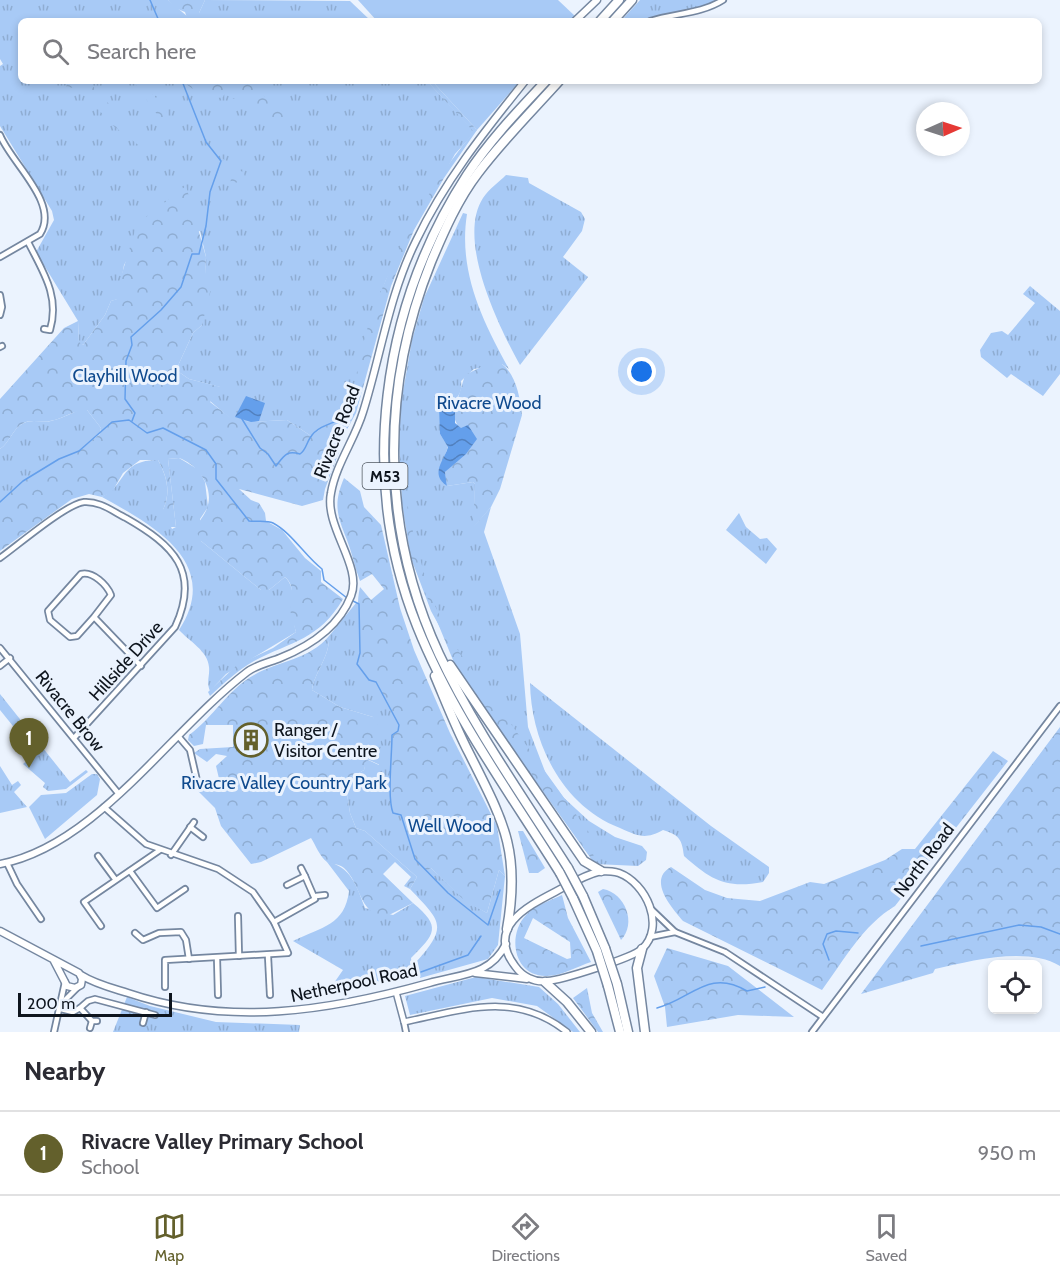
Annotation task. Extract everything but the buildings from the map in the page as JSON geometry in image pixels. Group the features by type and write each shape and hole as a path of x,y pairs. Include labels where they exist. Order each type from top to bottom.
{"highway":[{"path":"603,18 619,0"},
{"path":"616,18 632,0"},
{"name":"M53","path":"543,84 490,143 467,176 432,242 406,304 397,335 386,399 383,434 386,499 397,561 417,627 465,722 583,896 628,1032"},
{"name":"M53","path":"556,84 477,174 459,204 422,286 404,343 395,413 393,455 395,494 406,561 427,626 456,685 564,871 573,898 601,950"},
{"path":"427,626 467,691 584,861 601,871"},
{"path":"417,627 428,661 504,823 512,858 513,881 507,929"},
{"path":"642,949 637,968 645,1032"},
{"path":"544,982 567,1002 591,1032"},
{"name":"M53","path":"613,985 620,1032"}],"main road":[{"path":"578,18 597,0"},
{"name":"Rivacre Road","path":"4,864 41,851 69,836 104,807 250,670 308,647 342,614 352,593 350,565 331,513 330,494 362,416 374,376 383,331 415,243 448,181 523,84"},
{"path":"601,871 618,873 635,884 646,898 651,909 650,937 642,949 628,957 544,982 531,979 514,964 506,944 507,929 525,907 582,877 601,871"},
{"path":"0,931 81,975 82,982 78,987 70,987 65,982 54,961"},
{"name":"Netherpool Road","path":"81,975 101,985 153,1001 198,1010 252,1014 316,1010 471,973 497,961 506,944"},
{"path":"65,982 68,973 74,971"},
{"name":"Netherpool Road","path":"471,973 531,979"},
{"name":"Netherpool Road","path":"78,987 101,985"}],"street":[{"path":"660,18 708,10 723,0"},
{"path":"0,135 44,206 45,225 40,234 0,257"},
{"path":"28,242 51,289 54,310 48,331"},
{"path":"0,295 2,300 0,315"},
{"name":"Hillside Drive","path":"0,558 73,505 82,502 99,503 155,535 180,564 184,574 185,603 175,627 74,738"},
{"path":"88,572 109,590 111,596 94,617 77,636 70,636 50,620 48,611 81,574 88,572"},
{"path":"94,617 141,666"},
{"name":"Rivacre Brow","path":"0,648 118,793"},
{"path":"0,666 10,658"},
{"name":"North Road","path":"812,1032 1060,706"},
{"path":"178,736 190,750 198,785"},
{"path":"104,807 146,844 228,874 253,892 274,922 288,953 268,956 165,960 165,987"},
{"path":"171,855 192,825 202,837"},
{"path":"101,926 84,902 160,850"},
{"path":"98,856 115,879"},
{"path":"4,864 41,919"},
{"path":"301,868 316,896"},
{"path":"130,871 157,908 185,889"},
{"path":"287,885 305,876"},
{"path":"316,896 325,895"},
{"path":"274,922 313,902 316,896"},
{"path":"651,909 675,932 725,952 823,1017"},
{"path":"238,916 239,956"},
{"path":"135,933 143,940 159,933 181,932 186,940 189,959"},
{"path":"650,937 675,932"},
{"path":"268,956 270,996"},
{"path":"217,958 218,995"},
{"path":"54,1032 61,1009 65,982"},
{"path":"62,1003 78,987"},
{"path":"396,992 406,1032"},
{"path":"61,1009 73,1012 88,1001 95,999 155,1015"},
{"path":"405,1022 486,1006 506,1006 541,1015 567,1032"},
{"path":"80,1008 95,1021 90,1028"},
{"path":"143,1023 146,1012"}],"green space":[{"path":"0,0 168,0 188,18 18,18 18,84 430,84 475,132 455,154 386,280 370,322 353,396 345,418 324,426 311,436 287,420 251,422 231,419 210,401 220,387 189,379 176,370 193,333 202,325 206,257 200,231 129,256 124,265 118,299 111,301 105,315 83,345 79,343 78,321 36,252 54,220 52,211 0,126 0,66 3,64 0,59"},
{"path":"168,0 205,0 199,18 187,18 185,12 175,8"},
{"path":"205,0 350,1 368,18 199,18"},
{"path":"358,0 558,0 576,17 575,18 374,18"},
{"path":"640,0 721,0 699,11 673,18 624,18"},
{"path":"67,84 91,84 109,104 115,118 146,146 145,150 111,124 81,89 66,87"},
{"path":"135,84 143,84 163,106 169,118 169,124 164,124"},
{"path":"187,84 224,84 227,88 223,97 217,98 197,92"},
{"path":"230,84 250,84 291,118 286,125 282,125 243,99 233,99"},
{"name":"Clayhill Wood","path":"430,84 435,84 477,130 444,178 414,230 391,286 356,413 336,449 339,452 323,500 302,506 239,489 251,500 259,503 265,513 266,521 282,530 305,558 321,571 321,582 343,599 324,623 304,638 254,661 236,673 210,696 208,692 237,665 273,648 296,632 290,606 292,590 285,577 269,590 261,590 201,541 195,529 207,508 209,492 198,471 179,458 168,459 176,527 169,527 160,515 166,501 167,487 158,460 140,460 123,473 112,492 102,497 89,494 72,499 0,551 0,502 23,481 59,459 79,451 100,434 101,428 87,410 77,411 50,421 25,422 0,449 0,399 64,328 78,321 79,342 83,345 105,315 111,301 117,299 120,280 137,224 186,186 206,257 205,281 212,284 202,325 193,333 176,370 189,379 221,387 210,402 231,418 251,422 287,420 311,436 324,426 345,418 366,332 401,245 427,197 474,132"},
{"path":"435,84 517,84 477,130"},
{"path":"220,157 244,173 245,178 230,186 232,170"},
{"path":"506,175 528,178 529,183 581,212 585,219 582,231 563,257 588,277 520,365 492,307 477,259 474,236 476,216 483,198"},
{"path":"463,213 467,214 466,255 474,294 509,369 502,364 474,369 461,381 461,391 457,397 445,408 440,406 440,434 448,446 440,467 440,477 447,486 473,482 475,484 474,526 491,507 484,532 520,634 528,727 546,774 563,797 589,821 615,837 642,846 647,852 646,860 638,866 595,864 490,718 431,611 411,558 402,502 399,445 401,403 412,340 424,298"},
{"path":"1030,286 1060,311 1060,374 1043,396 1011,374 1007,378 981,357 980,350 991,333 1002,331 1008,335 1035,303 1023,294"},
{"name":"Rivacre Wood","path":"487,364 502,364 511,374 522,415 500,489 491,507 473,528 475,484 473,482 447,486 445,472 468,448 450,409 445,408 458,398 465,375"},
{"path":"79,410 87,410 101,428 100,433 79,451 59,459 23,481 0,502 0,449 16,429 26,422 51,421"},
{"path":"179,458 199,470 205,482 208,507 200,519 201,541 261,590 269,590 285,577 292,588 293,595 296,632 226,674 210,691 208,661 179,630 190,606 193,584 187,565 176,548 160,533 102,497 110,492 136,464 158,460 167,485 167,497 163,510 172,529 176,527 168,459"},
{"name":"Well Wood","path":"344,478 360,491 364,507 381,525 400,608 414,650 450,733 497,826 505,876 499,870 487,913 466,902 431,868 426,871 415,859 401,815 393,813 390,787 392,735 398,731 399,725 376,682 369,680 357,664 360,587 371,600 384,589 372,574 360,581 358,576 341,523 337,502"},
{"path":"402,502 407,502 431,598 457,649 598,845 593,853 595,864 455,665 411,558"},
{"path":"739,513 746,527 760,539 767,538 777,549 766,564 726,530"},
{"path":"356,603 359,604 360,653 357,664 376,682 399,725 390,803 401,815 415,859 431,868 466,901 487,913 499,870 505,876 498,945 488,959 420,978 417,961 434,939 437,924 434,916 410,889 417,877 365,831 356,828 350,813 345,781 364,770 366,759 379,765 373,717 340,707 312,690 327,651 329,636"},
{"name":"Rivacre Valley Country Park","path":"329,636 327,651 312,690 340,707 373,717 381,732 380,765 367,759 364,770 345,781 350,813 356,828 365,831 417,877 410,889 404,886 411,877 395,862 383,874 413,903 383,918 375,914 364,903 350,874 342,866 324,860 311,838 261,862 251,864 221,826 215,808 198,791 207,784 212,789 221,787 216,766 227,756 216,754 207,762 194,753 200,749 233,747 233,725 206,725 203,744 194,746 188,740 189,735 245,681 264,670 303,655"},
{"path":"530,683 711,826 769,867 769,873 763,882 739,884 720,881 711,877 684,856 677,836 663,830 646,836 637,835 600,818 582,804 566,788 544,749 536,727"},
{"path":"0,694 70,782 86,770 88,772 66,789 48,791 43,787 45,783 23,764 29,759 15,743 21,736 0,710"},
{"path":"1060,727 1060,966 1032,957 982,959 935,969 933,973 861,994"},
{"path":"993,751 1008,761 895,906 864,933 822,990 683,921 664,894 661,879 671,867 705,890 727,898 760,901 810,882 824,884 885,860 902,849 915,849"},
{"path":"0,766 12,785 18,781 21,785 14,792 27,807 0,813"},
{"path":"92,774 97,774 100,779 97,795 45,839 29,807 41,795 66,793"},
{"path":"518,831 523,831 545,868 538,873 529,873"},
{"path":"327,862 342,868 352,879 365,908 393,915 413,903 428,918 432,930 426,943 411,958 413,973 327,993 343,970 293,941 330,924 343,911 347,902 349,891"},
{"path":"603,889 617,896 623,902 626,910 628,925 621,940 598,892"},
{"path":"562,895 568,918 591,962 558,974 547,976 536,974 527,970 520,962 515,943 516,933 520,923 529,912","holes":["533,918 570,942 571,958 567,959 524,938"]},
{"path":"667,948 728,966 794,1017 738,1015 667,1027 665,1007 654,976"},
{"path":"476,977 539,987 558,1004 580,1032 573,1032 537,1006 492,998 410,1015 405,996"},
{"path":"587,988 592,1013 603,1032 598,1032 573,998"},
{"path":"127,997 150,1006 216,1022 300,1025 299,1032 113,1032"}],"water":[{"path":"246,396 265,403 259,421 251,422 235,417"},
{"path":"439,406 450,409 455,407 455,423 461,428 468,425 477,439 466,454 445,472 447,486 439,477 440,466 448,447 440,434"}],"waterway":[{"path":"150,0 158,18"},
{"path":"132,421 135,413 125,399 126,361 132,345 131,337 161,310 181,287 192,254 199,254 206,226 210,192 221,161 206,142 183,84"},
{"path":"242,419 260,448 268,454 276,466 286,455 300,454 317,431 345,418"},
{"path":"0,502 23,481 59,459 79,451 112,422 129,420 147,433 163,428 206,450 216,464 216,479 249,521 271,522 280,527 322,569 324,580 347,598"},
{"path":"351,600 359,604 360,653 357,664 369,680 376,682 399,725 398,731 392,735 391,806 393,813 401,815 415,859 448,893 488,925 500,890"},
{"path":"921,946 1019,925 1041,927 1060,934"},
{"path":"829,960 823,944 827,934 836,931 858,933"},
{"path":"421,972 468,955 481,936"},
{"path":"363,984 411,974"},
{"path":"657,1008 711,984 733,985 747,991 765,987"}],"place":[{"name":"Ranger / Visitor Centre","path":"251,740"},
{"name":"Rivacre Valley Primary School","path":"29,768"}]}
